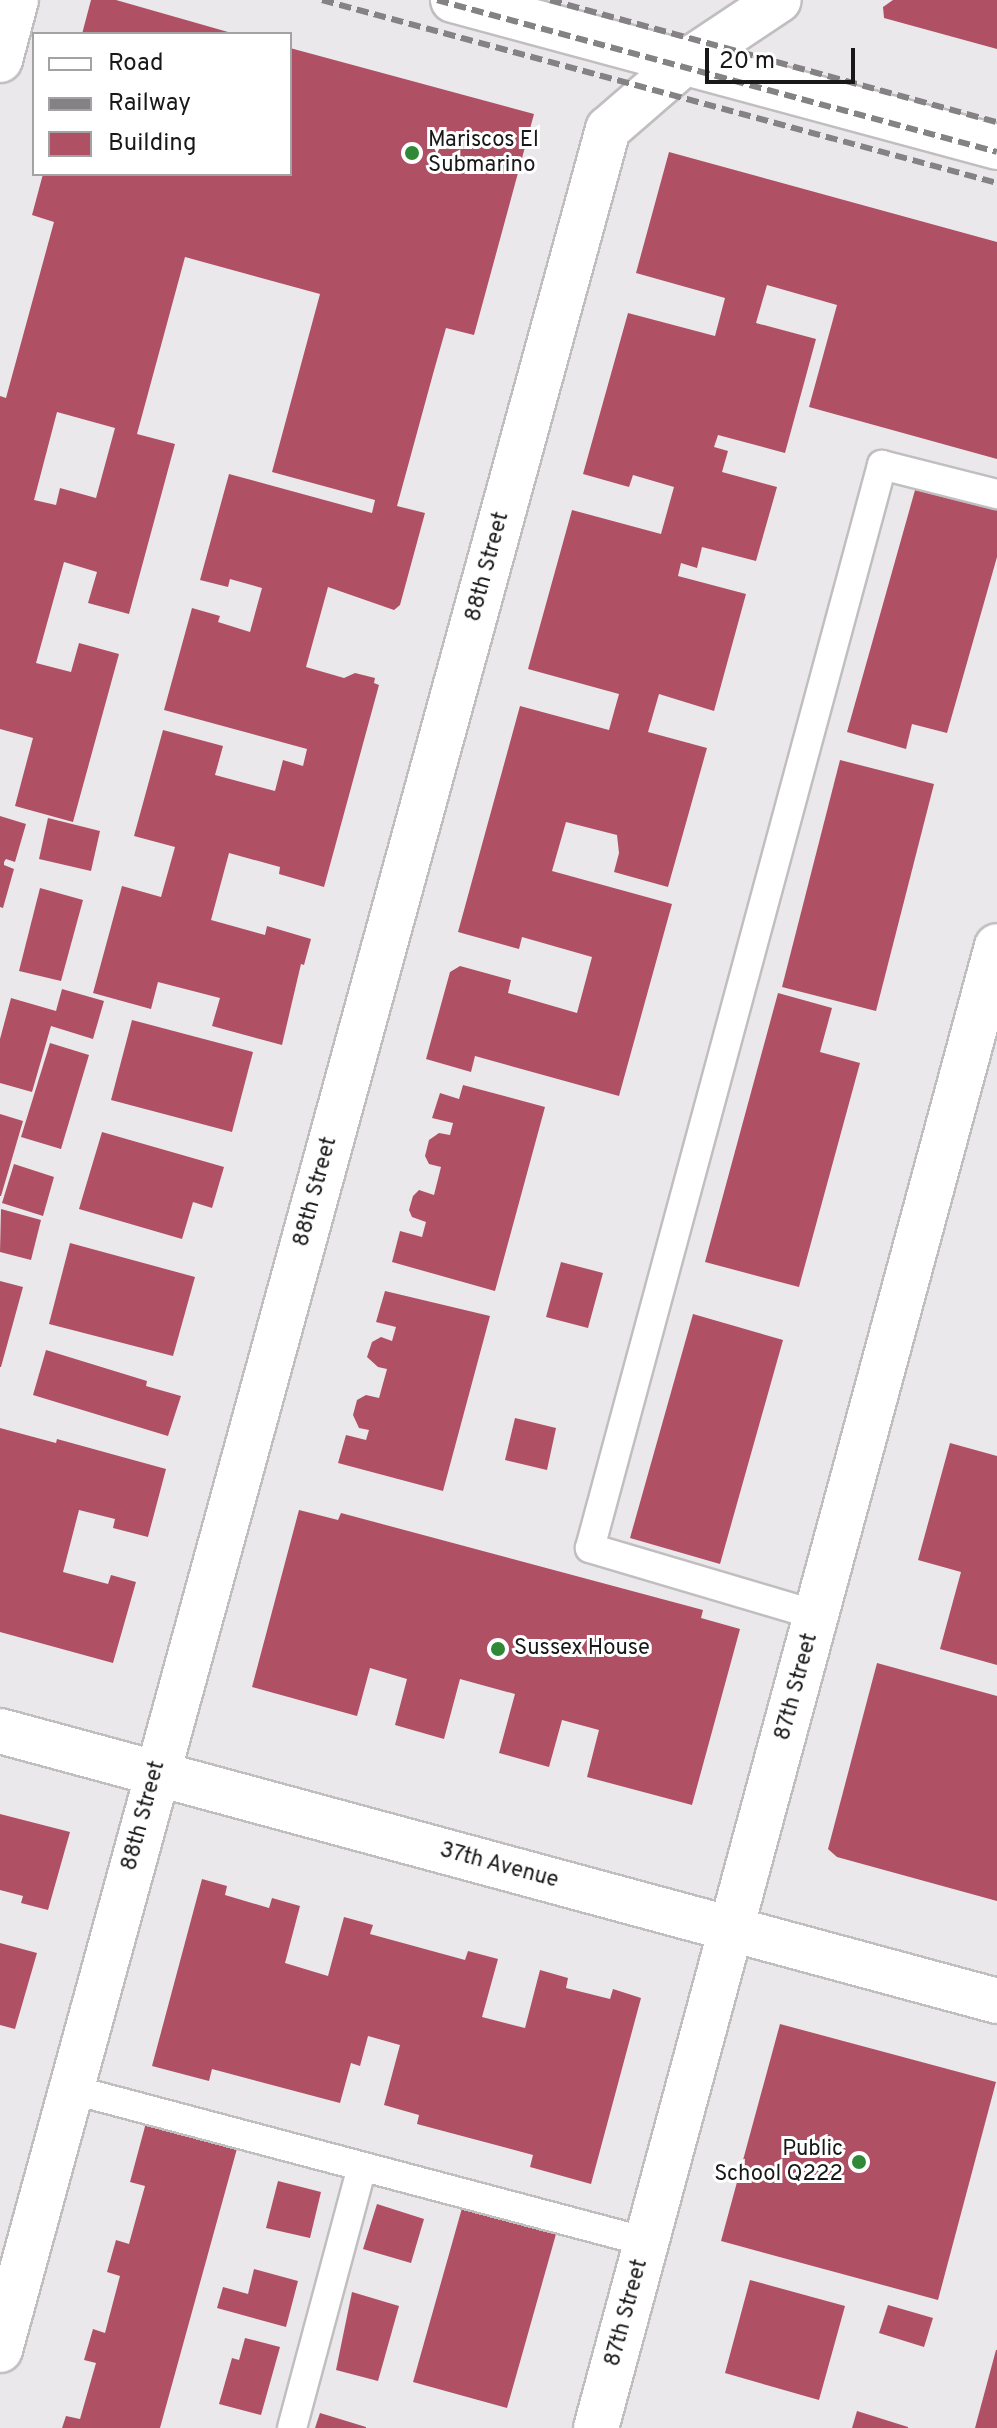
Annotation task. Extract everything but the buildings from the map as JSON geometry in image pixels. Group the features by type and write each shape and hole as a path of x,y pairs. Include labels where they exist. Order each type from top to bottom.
{"street":[{"path":"0,60 16,0"},
{"path":"453,0 997,147"},
{"name":"88th Street","path":"0,2350 608,129 683,64 779,0"},
{"name":"87th Street","path":"596,2428 997,946"},
{"name":"37th Avenue","path":"0,1731 997,2001"}],"lane":[{"path":"816,1615 590,1548 882,465 997,494"},
{"path":"70,2089 647,2242"},
{"path":"292,2428 362,2167"}],"railway":[{"path":"322,0 997,183"},
{"path":"437,0 997,152"},
{"path":"550,0 997,122"}],"place":[{"name":"Mariscos El Submarino","path":"412,153"},
{"name":"Sussex House","path":"498,1649"},
{"name":"Public School Q222","path":"859,2162"}]}
